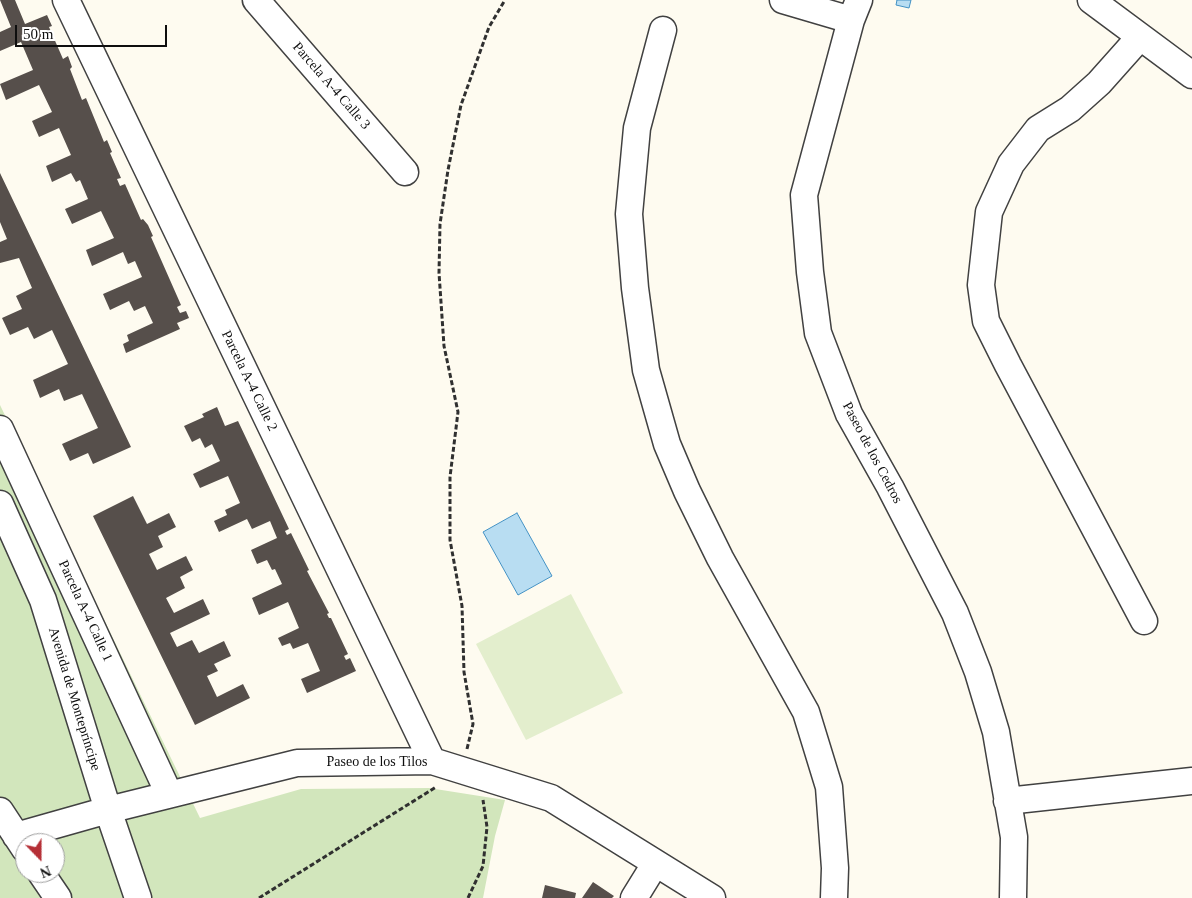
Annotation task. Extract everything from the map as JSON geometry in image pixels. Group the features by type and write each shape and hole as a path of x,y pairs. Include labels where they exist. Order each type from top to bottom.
{"street":[{"name":"Parcela A-4 Calle 2","path":"66,0 432,761"},
{"name":"Parcela A-4 Calle 3","path":"256,0 405,172"},
{"path":"783,0 855,10"},
{"path":"1090,0 1192,75"},
{"name":"Paseo de los Cedros","path":"855,10 804,195 810,272 818,333 849,414 890,487 955,613 978,672 996,732 1014,837 1013,898"},
{"path":"663,30 637,128 629,214 635,288 646,370 667,444 687,491 720,558 806,712 829,787 835,868 834,898"},
{"path":"1140,37 1099,83 1070,109 1038,129 1012,164 989,212 981,285 986,321 1144,621"},
{"name":"Parcela A-4 Calle 1","path":"0,428 170,794"},
{"name":"Avenida de Montepríncipe","path":"0,504 43,600 108,810 138,898"},
{"name":"Paseo de los Tilos","path":"45,833 108,810 297,763 432,761 551,798 712,898"},
{"path":"1007,802 1192,782"},
{"path":"0,812 15,833"},
{"path":"634,898 655,864"},
{"path":"48,883 58,898"}],"path":[{"path":"468,898 483,866 487,827 482,798 473,773 473,724 464,672 462,606 450,540 450,477 458,412 444,346 439,273 440,224 461,105 489,27 505,0"},
{"path":"259,898 473,773"}],"green space":[{"path":"0,405 200,818 301,789 429,788 505,800 495,836 483,898 0,898"},
{"path":"571,594 623,693 526,740 476,644"}],"water":[{"path":"897,0 911,0 909,8 896,5"},
{"path":"517,513 552,576 518,595 483,532"}],"building":[{"path":"0,0 15,0 25,24 47,15 52,26 49,27 63,59 68,56 72,67 70,69 82,100 86,98 104,142 107,140 112,152 110,153 121,178 117,179 120,186 125,184 141,220 143,219 148,225 153,236 151,237 181,305 177,307 180,313 186,311 189,318 177,323 180,329 126,353 123,344 129,341 127,335 153,323 145,306 134,311 129,301 110,310 103,294 142,277 135,261 128,264 123,252 92,266 86,250 114,238 101,211 72,224 65,209 88,199 80,180 76,182 71,173 52,182 46,166 71,155 59,128 39,137 32,121 52,112 39,85 6,100 0,84 33,70 21,42 0,51 0,32 11,27"},
{"path":"0,173 131,447 93,464 88,453 70,461 62,444 98,428 82,394 64,401 59,389 40,398 33,380 68,364 52,330 34,339 28,327 10,335 2,318 22,309 16,296 32,288 19,258 0,263 0,242 7,239 0,222"},
{"path":"217,407 225,426 238,421 289,529 285,531 287,535 291,533 309,570 307,571 329,613 327,614 331,618 348,654 344,656 346,660 350,658 356,671 307,693 301,679 320,671 308,643 293,649 290,643 282,646 278,638 299,628 288,602 259,615 252,598 282,584 275,569 272,570 267,560 257,564 251,550 277,538 270,521 252,529 247,519 219,532 214,521 227,515 225,510 240,503 228,476 200,488 193,474 220,461 212,444 205,448 200,438 192,442 184,426 204,417 202,414"},
{"path":"133,496 147,524 169,513 176,527 158,536 163,547 149,554 157,570 186,556 193,570 180,577 185,588 166,598 174,613 203,599 210,614 170,633 177,647 192,640 199,653 224,641 231,656 214,664 218,671 207,676 217,697 243,684 250,698 195,725 93,516"},
{"path":"593,882 614,896 612,898 582,898"},
{"path":"545,885 576,893 575,898 542,898"}]}
